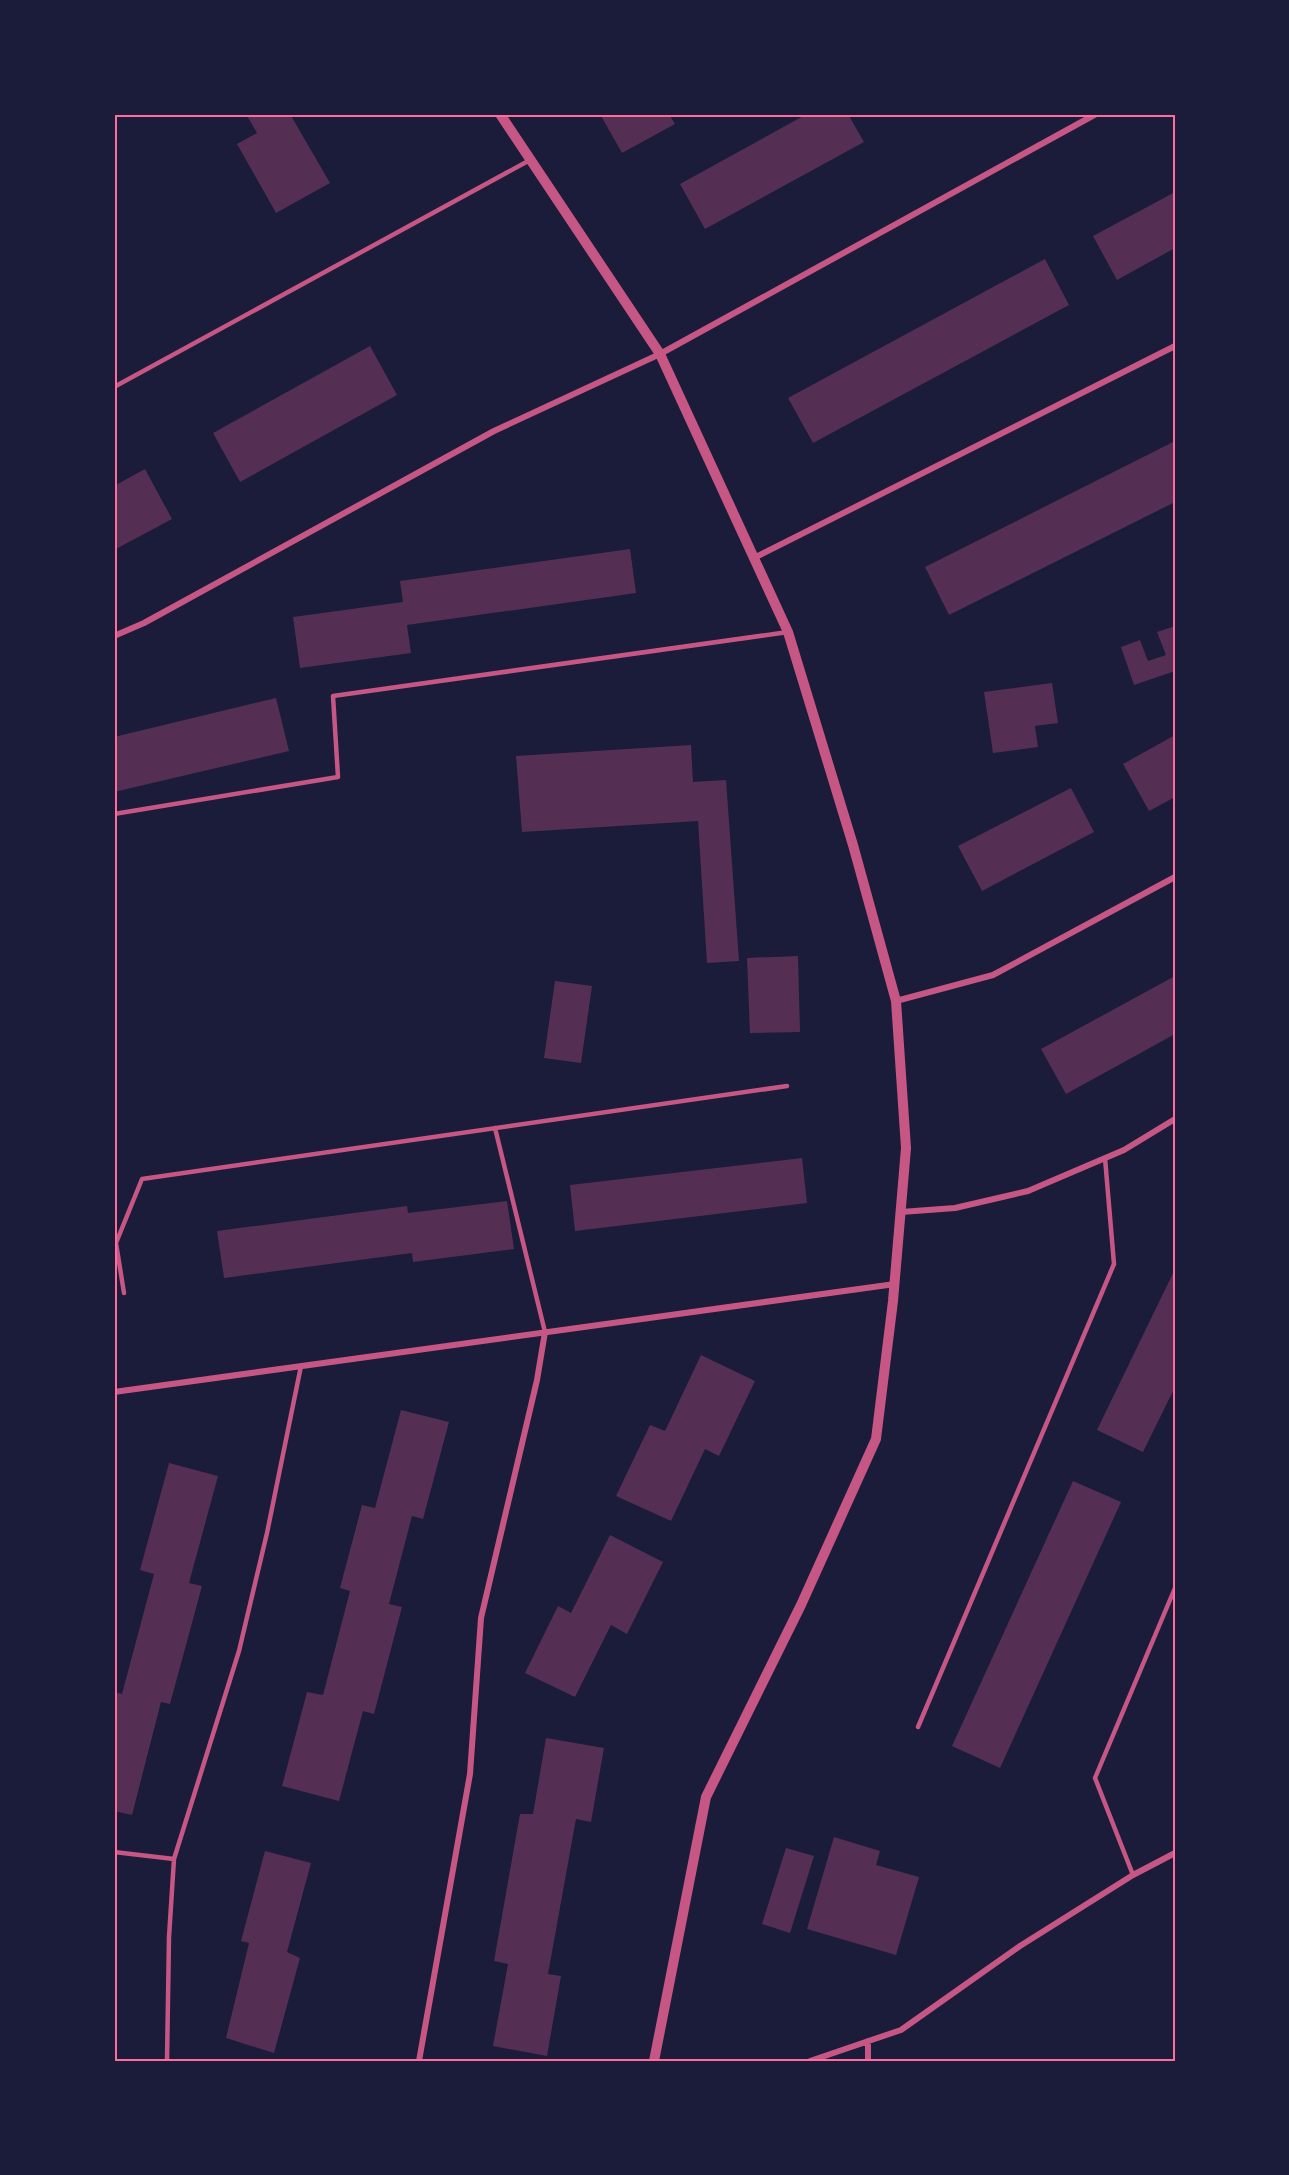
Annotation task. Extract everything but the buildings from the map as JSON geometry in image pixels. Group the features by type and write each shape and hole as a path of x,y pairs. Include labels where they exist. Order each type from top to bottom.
{"street":[{"path":"500,114 660,354 788,632 854,845 896,1001 906,1148 895,1284 876,1439 801,1605 706,1797 654,2061"},
{"path":"114,636 144,623 494,431 660,354 1096,114"},
{"path":"754,558 1175,346"},
{"path":"896,1001 993,975 1175,877"},
{"path":"901,1212 955,1208 1028,1191 1124,1150 1175,1119"},
{"path":"114,1392 895,1284"},
{"path":"419,2061 470,1774 481,1618 537,1380 545,1332"},
{"path":"810,2061 901,2030 1020,1946 1132,1875 1175,1853"},
{"path":"868,2041 868,2061"}],"lane":[{"path":"114,387 530,159"},
{"path":"114,814 338,777 333,696 788,632"},
{"path":"124,1293 116,1243 142,1179 787,1086"},
{"path":"495,1128 545,1332"},
{"path":"918,1727 1114,1264 1105,1158"},
{"path":"167,2061 169,1937 174,1859 239,1651 267,1533 301,1366"},
{"path":"1132,1875 1095,1778 1175,1588"},
{"path":"114,1852 174,1859"}]}
